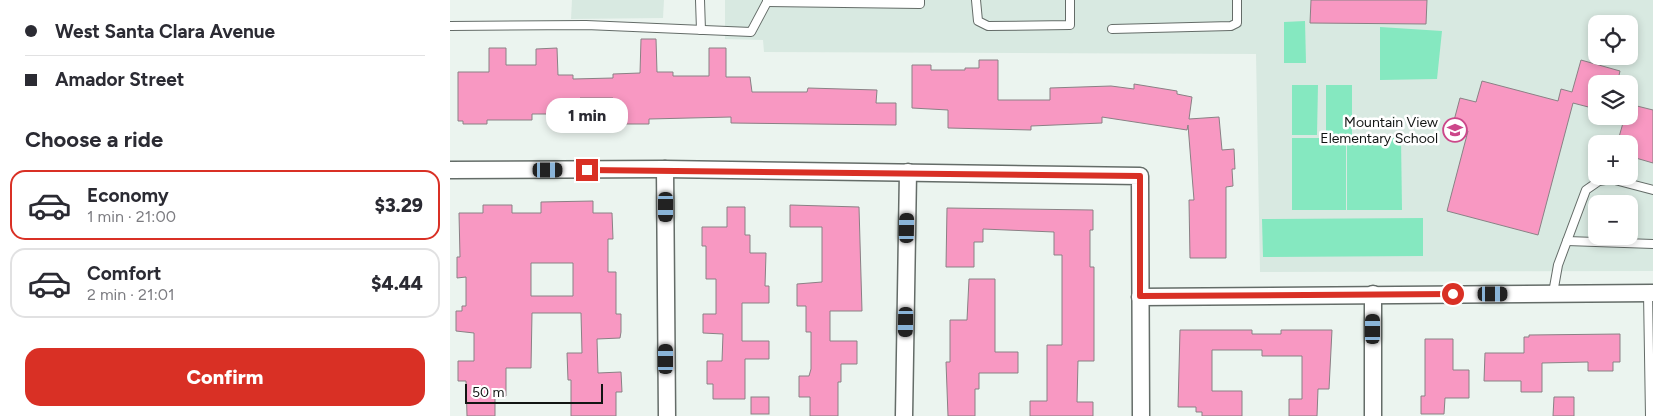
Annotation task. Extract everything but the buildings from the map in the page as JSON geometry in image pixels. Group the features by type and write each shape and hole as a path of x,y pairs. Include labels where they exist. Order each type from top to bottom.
{"street":[{"path":"666,169 667,416"},
{"path":"450,170 666,169 1140,176 1141,416"},
{"path":"904,416 908,172"},
{"path":"1140,296 1651,293"},
{"path":"1373,294 1373,416"}],"lane":[{"path":"700,0 701,30"},
{"path":"450,26 586,25 751,32 767,1 920,4 920,0"},
{"path":"976,0 978,20 988,26 1070,25 1070,0"},
{"path":"1112,29 1231,26 1237,23 1237,0"},
{"path":"1553,294 1558,265 1586,190 1599,181 1611,180 1653,190"},
{"path":"1567,241 1653,244"},
{"path":"1650,416 1651,293"}],"shaded area":[{"path":"572,0 664,0 663,18 571,19"},
{"name":"Mountain View Elementary School","path":"725,0 1653,0 1653,271 1260,272 1256,54 764,52 763,40 725,39"}],"green space":[{"path":"1305,21 1306,63 1284,63 1284,22"},
{"path":"1380,27 1442,31 1437,79 1380,80"},
{"path":"1292,85 1318,85 1317,135 1292,135"},
{"path":"1326,85 1352,85 1352,135 1326,135"},
{"path":"1292,138 1346,138 1346,210 1292,210"},
{"path":"1347,138 1401,138 1402,210 1347,210"},
{"path":"1423,218 1423,256 1263,257 1262,219"}],"place":[{"name":"Mountain View Elementary School","path":"1455,130"}],"route":[{"path":"587,170 889,171 1140,176 1140,296 1453,294"}]}
